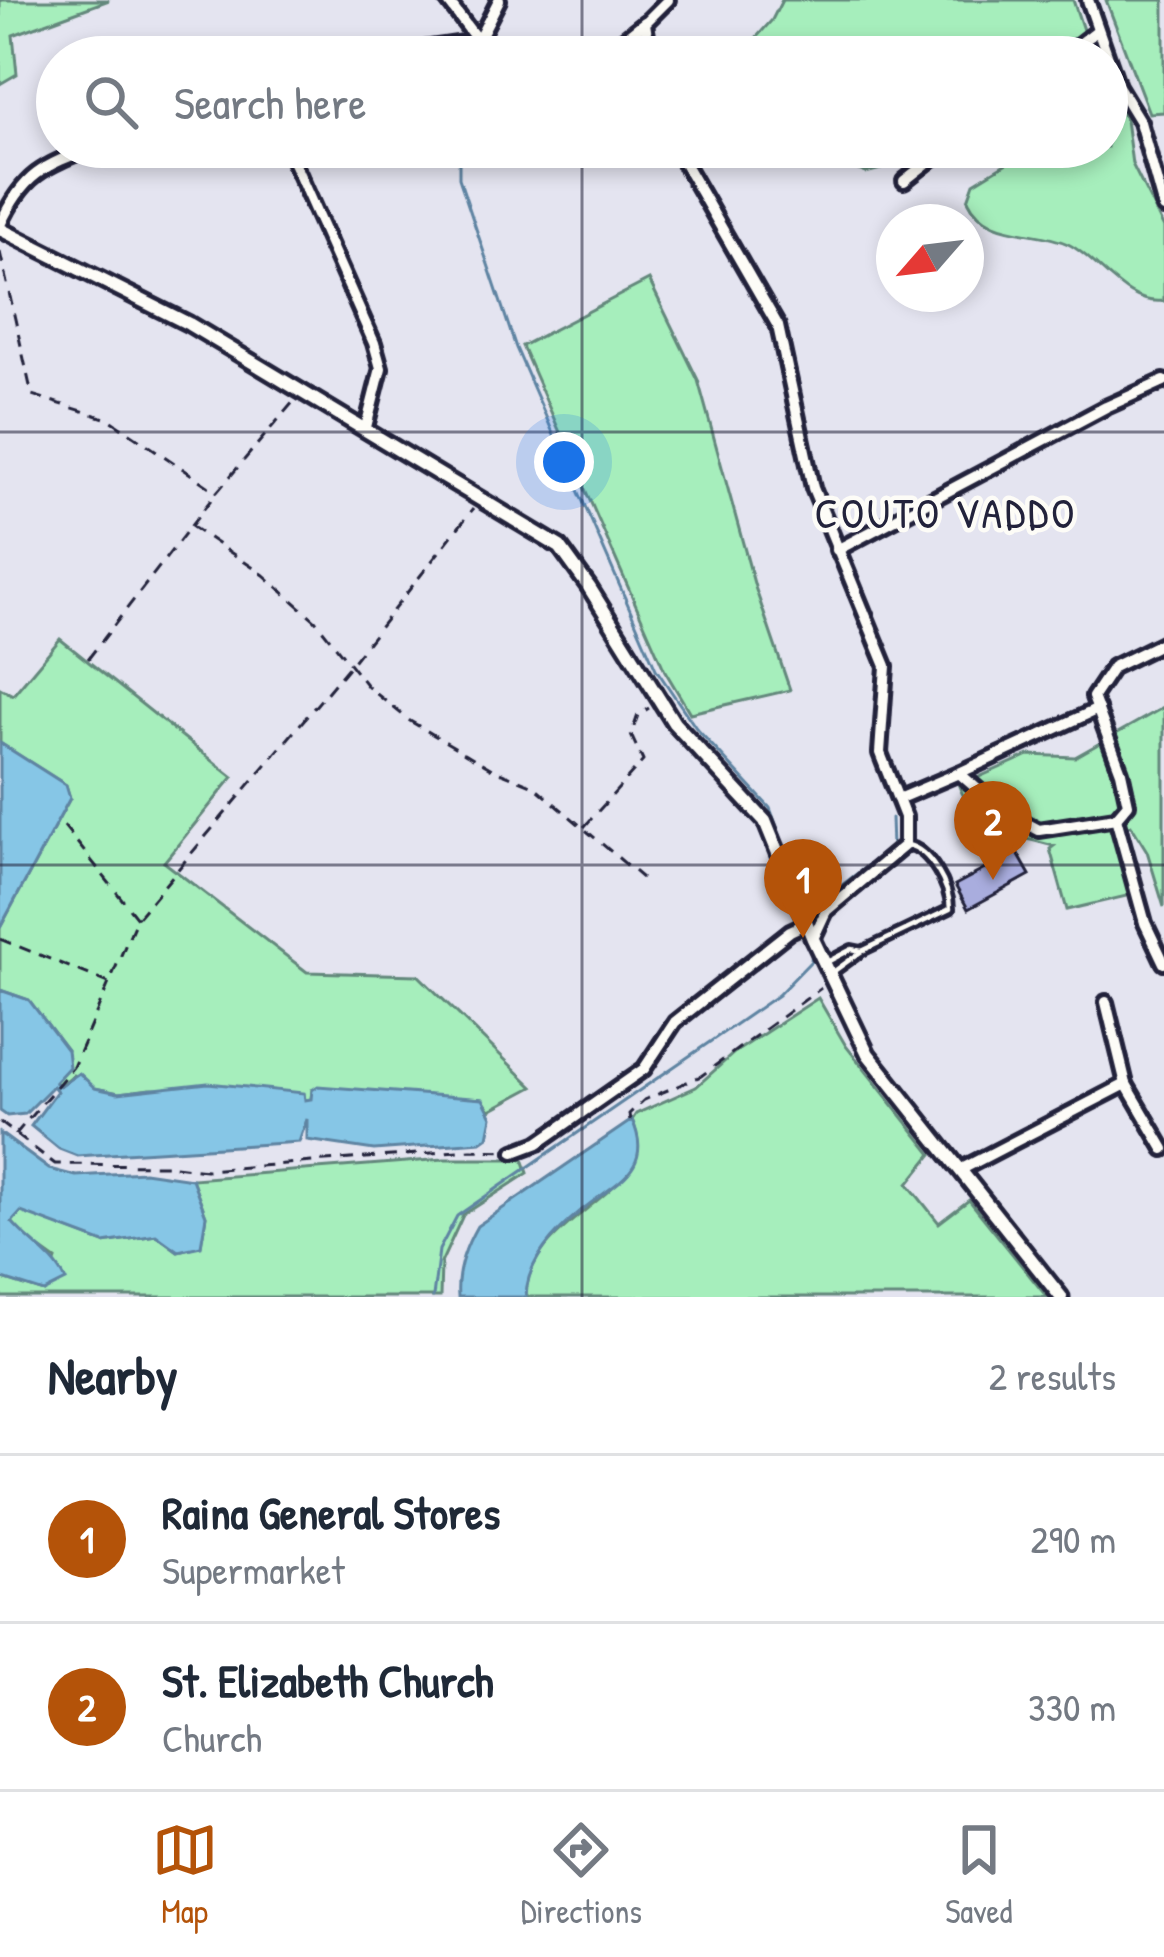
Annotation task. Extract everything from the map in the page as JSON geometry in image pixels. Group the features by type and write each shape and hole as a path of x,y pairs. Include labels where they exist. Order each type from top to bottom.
{"street":[{"path":"447,0 474,36"},
{"path":"481,36 499,0"},
{"path":"629,36 668,0"},
{"path":"1088,0 1100,36"},
{"path":"647,22 648,36"},
{"path":"1090,36 1098,30"},
{"path":"1128,102 1140,122 1164,208"},
{"path":"39,168 13,195 0,227 189,324 560,547 674,723 765,821 828,973 868,1054 1061,1297"},
{"path":"296,168 381,368 366,427"},
{"path":"687,168 778,326 813,488 886,666 880,753 905,817 905,844 826,911 810,931"},
{"path":"904,181 920,168"},
{"path":"837,550 1164,381"},
{"path":"958,773 1000,810 1040,830 1116,818 1128,804 1093,697 1113,667 1164,642"},
{"path":"898,799 1098,710"},
{"path":"1116,818 1145,923 1164,963"},
{"path":"514,1152 538,1143 644,1069 675,1022 790,931 810,931"},
{"path":"1106,1003 1126,1084 1164,1149"},
{"path":"960,1170 1126,1084"}],"lane":[{"path":"828,973 862,951 950,909 951,900 928,856 905,844"},
{"path":"828,973 852,949 862,951"}],"path":[{"path":"0,251 32,395 111,420 218,492"},
{"path":"88,659 303,391"},
{"path":"15,1135 74,1067 137,918 350,664 481,498"},
{"path":"191,526 264,575 315,620 368,687 410,721 492,769 534,786 642,878"},
{"path":"583,828 644,761 631,735 638,715 660,701"},
{"path":"64,826 137,918"},
{"path":"0,939 110,983"},
{"path":"630,1121 629,1114 644,1100 701,1076 828,973"},
{"path":"0,1122 56,1164 80,1166 206,1170 471,1150 514,1152"}],"green space":[{"path":"0,0 109,0 13,35 17,74 0,84"},
{"path":"782,0 1073,0 1085,36 758,36"},
{"path":"1106,0 1164,0 1164,112 1149,113 1128,58 1128,36 1120,36"},
{"path":"1128,135 1132,164 1164,228 1164,301 1150,301 1125,289 1068,244 986,221 984,204 968,200 974,183 999,168 1128,168"},
{"path":"649,280 698,380 755,587 790,690 690,713 665,671 522,346"},
{"path":"60,639 233,777 164,862 307,972 418,975 533,1087 490,1110 482,1099 312,1090 311,1100 304,1100 304,1094 150,1089 119,1093 95,1088 73,1075 60,1086 55,1083 67,1050 29,1000 0,990 0,928 70,798 66,785 0,743 0,688 13,695"},
{"path":"1164,707 1164,907 1147,851 1131,825 1113,831 1131,895 1067,910 1050,849 1054,846 1010,834 985,821 959,786 1029,755 1075,757"},
{"path":"818,998 846,1046 932,1154 908,1184 939,1223 969,1200 1047,1297 526,1297 532,1269 547,1245 630,1167 637,1145 632,1120 636,1114 696,1087 734,1053"},
{"path":"444,1159 523,1159 528,1173 463,1215 441,1263 440,1297 0,1297 0,1278 44,1292 56,1260 12,1222 21,1211 104,1243 156,1235 178,1251 201,1245 206,1216 192,1179"}],"water":[{"path":"0,743 66,785 70,798 0,928"},
{"path":"0,990 29,1000 67,1050 69,1067 55,1082 60,1086 79,1073 95,1088 118,1093 208,1083 304,1093 305,1100 311,1099 318,1086 483,1099 492,1117 488,1137 481,1142 374,1150 307,1140 307,1119 299,1142 77,1156 59,1149 31,1126 57,1091 53,1086 25,1114 7,1116 0,1111"},
{"path":"632,1120 638,1137 635,1164 553,1238 531,1272 526,1297 458,1297 462,1260 477,1226"},
{"path":"0,1133 49,1169 76,1176 144,1172 192,1179 206,1216 201,1246 178,1251 156,1235 104,1243 21,1212 12,1222 49,1257 66,1281 44,1292 0,1278"}],"building":[{"path":"1017,852 1030,875 968,909 955,885"}],"waterway":[{"path":"459,168 516,348 656,669 696,728 770,808 812,921"},
{"path":"815,911 825,898 892,847 891,818"},
{"path":"433,1297 439,1250 457,1216 778,995 811,961 812,949"}],"place":[{"name":"St. Elizabeth Church","path":"993,880"},
{"name":"Raina General Stores","path":"803,938"}],"district":[{"name":"COUTO VADDO","path":"946,512"}]}
